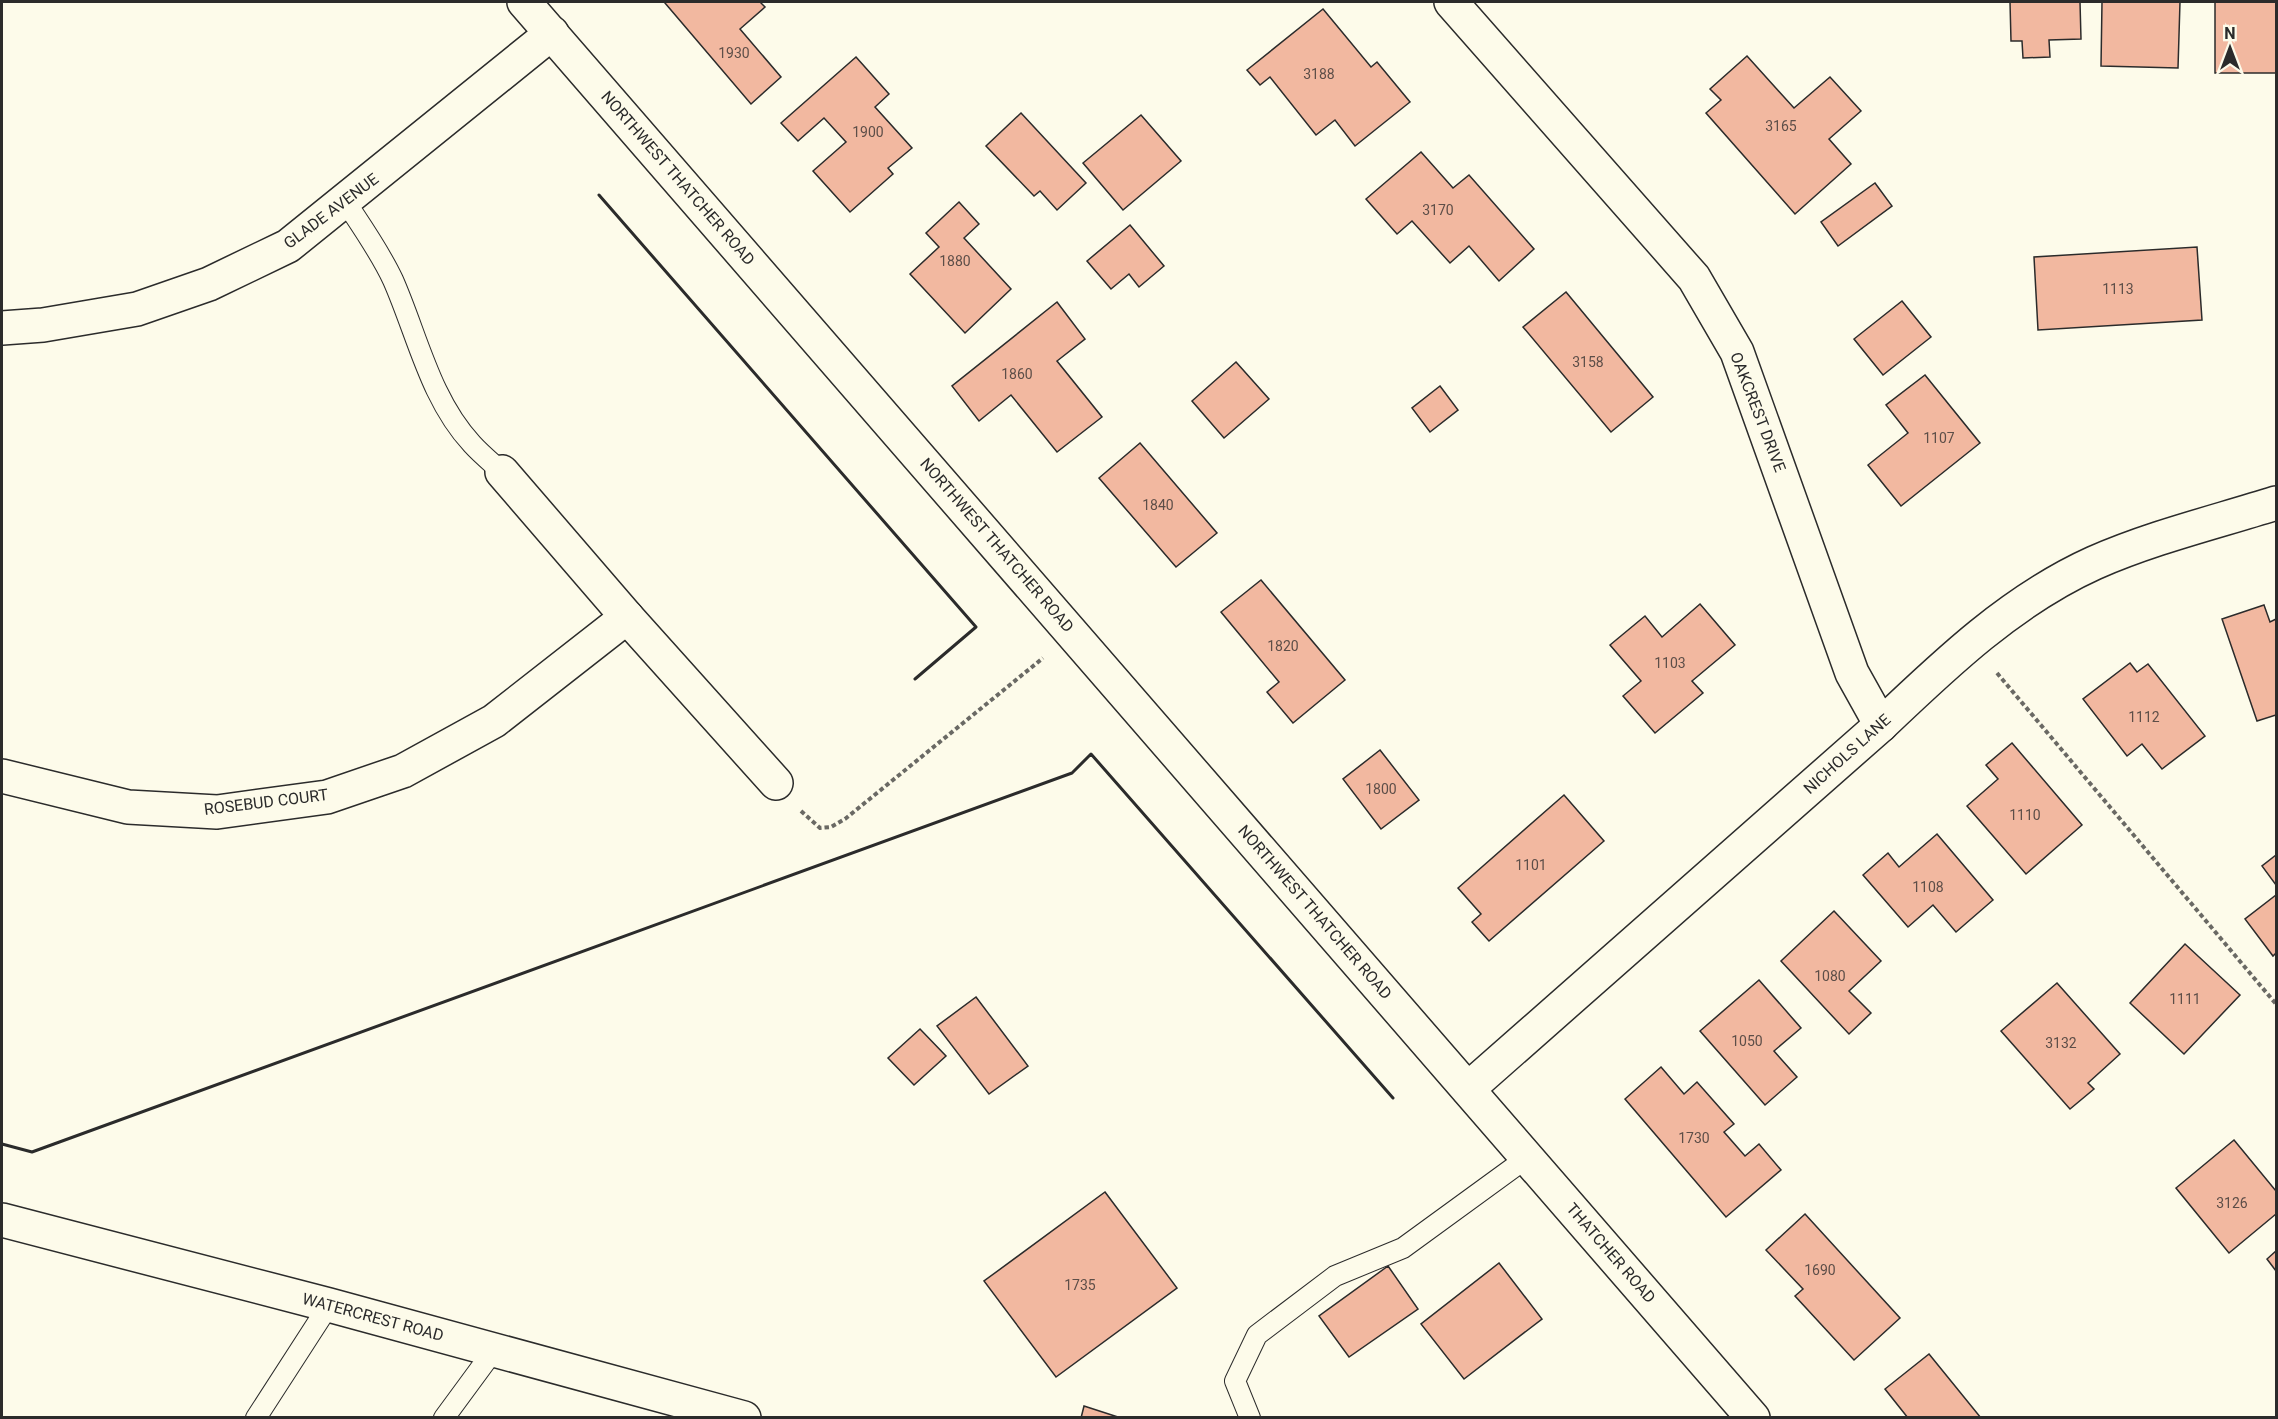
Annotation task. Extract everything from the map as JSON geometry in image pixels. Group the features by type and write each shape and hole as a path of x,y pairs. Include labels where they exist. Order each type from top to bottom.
{"street":[{"name":"NORTHWEST THATCHER ROAD","path":"524,2 1468,1089"},
{"name":"OAKCREST DRIVE","path":"1451,2 1694,278 1737,352 1852,673 1881,725"},
{"name":"GLADE AVENUE","path":"2,328 43,325 137,309 209,284 288,246 552,33"},
{"path":"502,472 627,617 776,783"},
{"name":"NICHOLS LANE","path":"1468,1089 1881,725 1926,682 2010,611 2051,585 2092,564 2134,547 2277,503"},
{"name":"ROSEBUD COURT","path":"2,776 128,807 217,812 327,796 403,771 494,721 627,617"},
{"name":"THATCHER ROAD","path":"1468,1089 1753,1418"},
{"name":"WATERCREST ROAD","path":"2,1220 329,1305 744,1418"}],"lane":[{"path":"345,201 381,256 393,280 427,368 449,411 470,443 502,472"},
{"path":"1250,1418 1235,1381 1257,1335 1335,1276 1402,1248 1528,1157"},
{"path":"256,1418 329,1305"},
{"path":"444,1418 494,1350"}],"path":[{"path":"776,783 820,828 831,827 845,819 1073,633"},
{"path":"1972,643 2277,1004"}],"building":[{"path":"666,2 760,2 765,7 740,29 781,77 751,104"},
{"path":"2010,2 2080,2 2081,39 2049,40 2050,57 2023,58 2022,41 2011,41"},
{"path":"2102,2 2180,2 2178,68 2101,66"},
{"path":"2215,2 2276,2 2276,73 2215,73"},
{"path":"1323,9 1371,67 1377,62 1410,102 1355,146 1335,120 1316,135 1270,77 1260,85 1247,70"},
{"path":"1747,56 1794,108 1830,77 1861,111 1829,139 1851,164 1795,214 1706,113 1721,100 1710,89"},
{"path":"856,57 889,94 875,107 912,148 888,168 893,174 850,212 813,171 846,142 824,118 798,141 781,123"},
{"path":"1021,113 1086,183 1057,210 1040,191 1034,196 986,146"},
{"path":"1141,115 1181,161 1123,210 1083,163"},
{"path":"1421,152 1453,188 1469,175 1534,249 1499,281 1469,246 1450,263 1412,221 1397,234 1366,199"},
{"path":"1875,183 1892,206 1838,246 1821,222"},
{"path":"959,202 979,224 964,238 1011,289 965,333 910,274 939,247 926,233"},
{"path":"1130,225 1164,266 1139,287 1129,274 1111,289 1087,261"},
{"path":"2197,247 2202,320 2038,330 2034,257"},
{"path":"1566,292 1653,397 1611,432 1523,327"},
{"path":"1902,301 1931,337 1883,375 1854,339"},
{"path":"1057,302 1085,339 1057,361 1102,417 1057,452 1011,395 979,421 952,386"},
{"path":"1236,362 1269,399 1224,438 1192,401"},
{"path":"1925,375 1980,443 1901,506 1868,465 1908,433 1886,405"},
{"path":"1440,386 1458,410 1430,432 1412,408"},
{"path":"1140,443 1217,533 1176,567 1099,478"},
{"path":"1261,580 1345,680 1293,723 1267,692 1279,682 1221,612"},
{"path":"1700,604 1735,645 1692,681 1703,693 1655,733 1623,696 1641,681 1610,645 1645,616 1662,637"},
{"path":"2264,605 2270,622 2276,619 2276,715 2257,721 2222,619"},
{"path":"2130,663 2137,672 2148,664 2205,736 2162,769 2142,744 2127,756 2083,699"},
{"path":"2012,743 2082,825 2026,874 1967,806 1998,779 1986,765"},
{"path":"1380,750 1419,800 1381,829 1343,779"},
{"path":"1564,795 1604,841 1489,941 1472,922 1481,914 1458,888"},
{"path":"1937,834 1993,900 1956,932 1933,905 1908,927 1863,875 1888,853 1899,867"},
{"path":"2276,855 2276,885 2262,866"},
{"path":"2276,895 2276,953 2273,956 2245,919"},
{"path":"1834,911 1881,961 1849,991 1871,1013 1849,1034 1781,961"},
{"path":"2185,944 2240,995 2184,1054 2130,1003"},
{"path":"1759,980 1801,1028 1774,1051 1797,1077 1765,1105 1700,1031"},
{"path":"2057,983 2120,1054 2088,1083 2094,1089 2070,1109 2001,1031"},
{"path":"976,997 1028,1066 989,1094 937,1026"},
{"path":"920,1029 946,1056 914,1085 888,1058"},
{"path":"1661,1067 1684,1094 1697,1082 1734,1124 1724,1132 1745,1156 1759,1144 1781,1170 1726,1217 1625,1099"},
{"path":"2234,1140 2276,1191 2276,1214 2229,1253 2176,1188"},
{"path":"1105,1192 1177,1288 1056,1377 984,1281"},
{"path":"1805,1214 1900,1318 1854,1360 1795,1296 1803,1289 1766,1250"},
{"path":"2276,1251 2276,1271 2267,1259"},
{"path":"1499,1263 1542,1319 1464,1379 1421,1324"},
{"path":"1388,1266 1418,1309 1349,1357 1319,1316"},
{"path":"1929,1354 1981,1418 1908,1418 1885,1389"},
{"path":"1084,1406 1121,1418 1081,1418"}],"wall":[{"path":"599,195 976,627 915,679"},
{"path":"2,1144 32,1152 1072,773 1091,754 1393,1098"}]}
